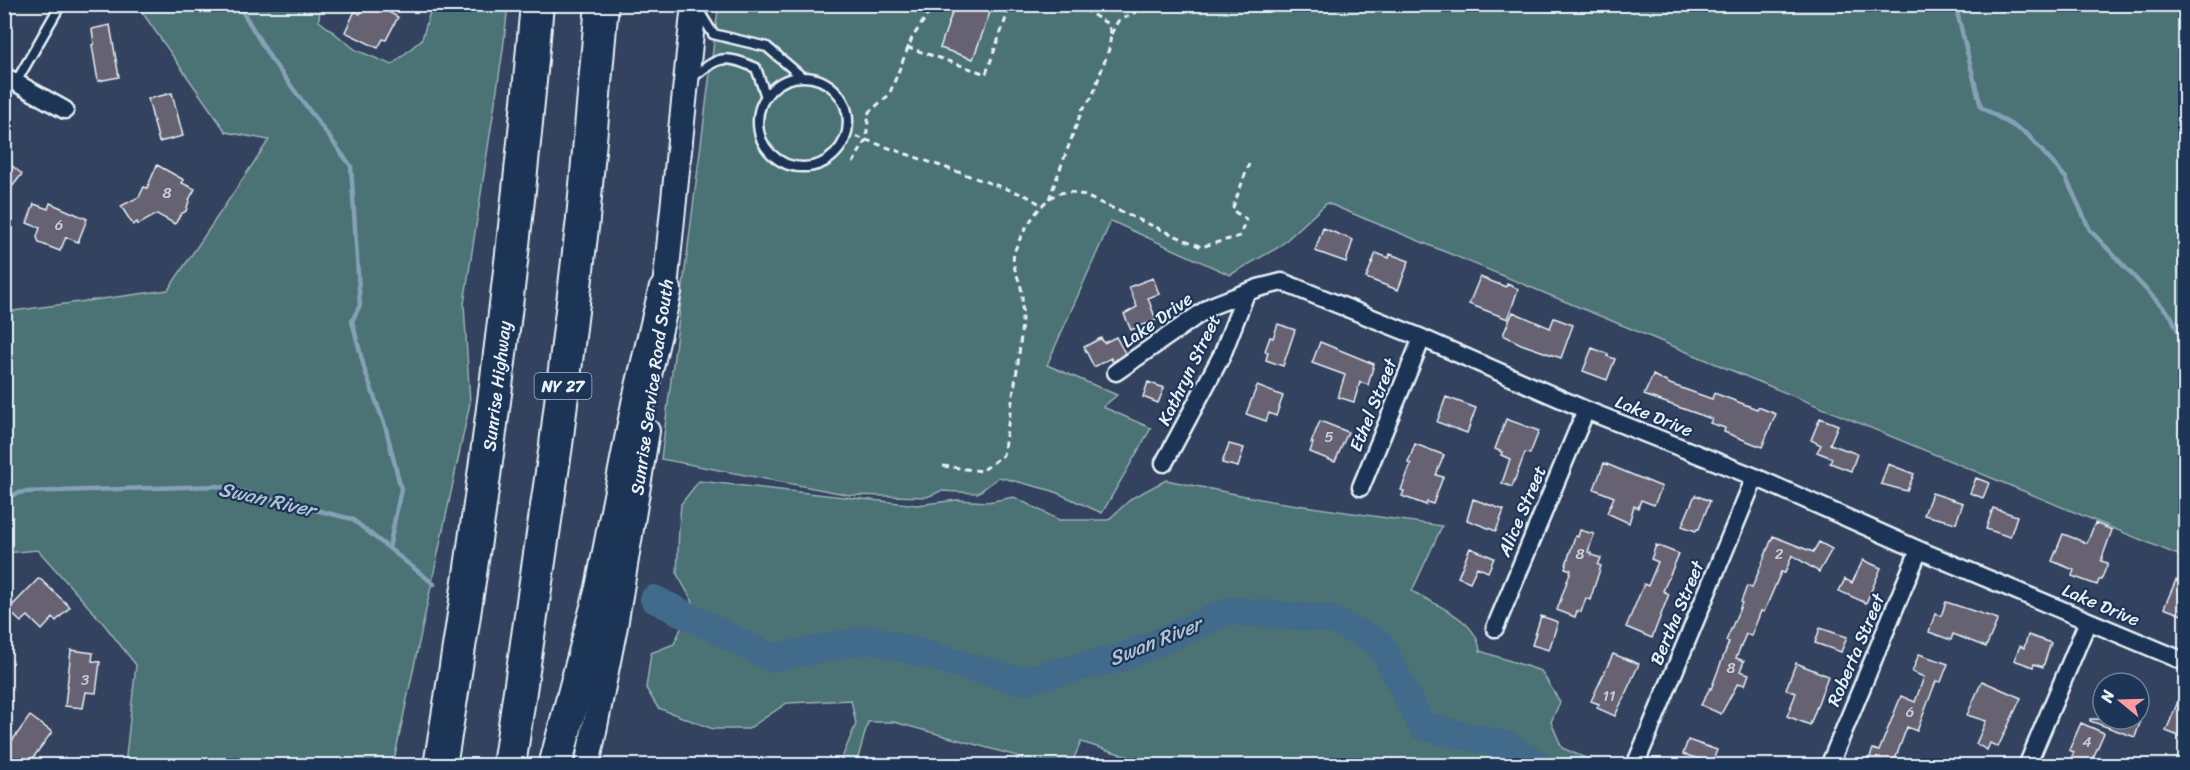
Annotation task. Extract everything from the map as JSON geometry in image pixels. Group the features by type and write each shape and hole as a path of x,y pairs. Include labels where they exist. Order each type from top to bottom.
{"highway":[{"name":"Sunrise Highway","path":"440,765 475,546 502,344 537,4"},
{"name":"NY 27","path":"509,765 556,445 583,219 602,4"},
{"path":"555,765 602,588 638,404 665,291"},
{"path":"430,765 454,680"}],"main road":[{"name":"Sunrise Service Road South","path":"587,765 630,543 665,291 695,4"}],"street":[{"path":"10,79 65,110"},
{"name":"Lake Drive","path":"1116,372 1211,306 1282,282 1422,338 1586,410 1755,477 1918,549 2186,662"},
{"name":"Kathryn Street","path":"1164,464 1222,355 1246,293"},
{"name":"Ethel Street","path":"1361,487 1422,338"},
{"name":"Alice Street","path":"1495,628 1586,410"},
{"name":"Bertha Street","path":"1636,763 1755,477"},
{"name":"Roberta Street","path":"1829,765 1918,549"},
{"path":"2026,765 2088,621"}],"lane":[{"path":"10,79 61,4"},
{"path":"695,4 713,34 767,47 802,77"},
{"path":"687,82 713,61 734,58 756,68 766,97"},
{"path":"802,77 817,79 830,86 840,96 846,109 848,123 838,151 812,166 797,167 782,162 770,153 762,140 758,126 760,110 766,97 788,80 802,77"}],"path":[{"path":"853,162 866,140 869,112 889,95 907,46 935,4"},
{"path":"907,46 986,74 1011,4"},
{"path":"1075,4 1108,24 1111,34"},
{"path":"1048,201 1082,110 1092,97 1109,49 1111,34 1118,21 1136,12"},
{"path":"846,133 1027,196 1043,206"},
{"path":"943,466 982,471 1003,455 1014,394 1022,305 1022,287 1012,264 1015,251 1035,214 1054,195 1066,191 1078,193 1201,247 1240,236 1246,219 1232,210 1249,164"}],"green space":[{"path":"137,5 320,5 319,21 356,50 392,65 422,39 432,5 508,5 464,304 470,403 393,765 125,765 136,665 103,623 38,550 5,553 5,306 13,311 168,290 269,140 226,132"},
{"path":"721,5 2185,5 2185,558 1327,203 1279,247 1230,275 1111,221 1047,365 1117,395 1103,407 1151,428 1102,513 1053,491 999,477 978,493 941,491 927,497 850,495 661,459 718,10"},
{"path":"1166,480 1270,501 1442,526 1412,591 1464,622 1472,630 1480,651 1541,671 1560,702 1551,722 1562,748 1602,765 1159,766 1081,742 1071,765 1016,765 1017,756 894,722 868,722 856,765 839,765 856,724 851,700 787,703 748,729 713,729 658,708 646,688 651,653 674,644 693,602 677,574 679,528 681,504 699,481 917,505 957,500 988,502 1014,497 1059,520 1108,520 1132,498"}],"building":[{"path":"364,4 373,4 398,17 386,40 383,39 378,48 345,32 355,11 360,14"},
{"path":"955,4 993,4 973,59 940,48"},
{"path":"110,25 119,77 98,81 92,45 94,44 92,29"},
{"path":"172,93 183,136 159,142 148,99"},
{"path":"10,164 22,174 12,187 4,181 4,171"},
{"path":"157,165 184,180 182,183 195,189 186,211 181,214 175,224 157,214 138,225 137,222 133,225 121,206 139,197 144,187 147,188"},
{"path":"50,203 87,219 78,242 66,237 60,251 39,243 37,237 40,228 27,223 34,204 48,209"},
{"path":"1323,228 1353,240 1346,262 1315,251"},
{"path":"1376,253 1389,258 1390,254 1409,261 1398,290 1366,278"},
{"path":"1480,277 1518,289 1508,319 1469,304"},
{"path":"1153,278 1159,294 1148,298 1156,320 1131,330 1124,314 1137,307 1129,287"},
{"path":"1513,312 1550,328 1554,318 1573,325 1561,358 1503,335"},
{"path":"1278,324 1295,330 1283,366 1266,360 1268,352 1265,351"},
{"path":"1116,337 1125,353 1113,362 1111,358 1094,367 1084,347 1101,338 1104,343"},
{"path":"1320,342 1374,364 1368,385 1360,382 1354,402 1338,397 1345,375 1312,363"},
{"path":"1592,348 1615,359 1607,380 1583,371"},
{"path":"1653,375 1670,384 1712,399 1714,393 1776,414 1762,447 1724,432 1725,428 1710,423 1712,419 1644,395"},
{"path":"1148,382 1164,388 1158,403 1143,397"},
{"path":"1257,386 1283,396 1276,416 1269,413 1266,421 1246,414"},
{"path":"1446,397 1476,408 1467,433 1437,422"},
{"path":"1820,418 1838,425 1830,444 1857,454 1851,471 1830,463 1832,458 1817,452 1821,445 1811,440"},
{"path":"1506,419 1539,431 1530,454 1525,453 1512,487 1502,483 1510,459 1495,449"},
{"path":"1320,421 1348,432 1335,462 1310,452 1313,443 1311,443"},
{"path":"1229,444 1244,448 1238,467 1222,463"},
{"path":"1415,444 1444,455 1436,475 1443,477 1433,504 1427,502 1426,505 1402,496 1404,491 1401,490 1411,464 1408,463"},
{"path":"1604,463 1662,487 1654,505 1641,500 1638,508 1634,506 1629,523 1607,513 1614,497 1594,489"},
{"path":"1888,464 1914,474 1907,491 1881,484"},
{"path":"1976,478 1989,483 1983,498 1970,493"},
{"path":"1932,493 1963,503 1956,523 1924,515"},
{"path":"1695,495 1710,501 1699,529 1696,531 1682,526"},
{"path":"1473,499 1504,510 1496,531 1467,520"},
{"path":"1993,508 2017,516 2010,537 1986,529"},
{"path":"2095,523 2112,530 2101,561 2108,563 2097,585 2072,576 2074,570 2052,561 2063,534 2087,543"},
{"path":"1580,530 1594,534 1588,552 1601,558 1598,565 1601,566 1590,600 1586,598 1581,612 1577,611 1575,617 1557,610 1571,570 1565,568 1575,536 1578,537"},
{"path":"1773,536 1813,552 1819,542 1832,549 1819,572 1792,555 1785,573 1781,572 1764,612 1761,611 1751,636 1746,634 1736,658 1744,661 1740,671 1749,674 1745,685 1738,683 1721,714 1701,705 1711,689 1747,586 1752,588"},
{"path":"1656,545 1679,554 1663,591 1669,594 1652,638 1626,627 1644,584 1648,586 1658,562 1651,559"},
{"path":"1470,548 1494,558 1488,572 1477,567 1470,582 1458,577"},
{"path":"1863,560 1881,568 1866,603 1839,591 1845,579 1852,583"},
{"path":"39,578 70,607 56,621 53,618 42,630 28,616 21,622 8,610"},
{"path":"2176,580 2186,584 2186,606 2182,615 2164,608"},
{"path":"1946,602 1998,619 1986,647 1953,634 1951,640 1929,632 1935,614 1941,616"},
{"path":"1541,616 1558,622 1549,650 1532,645"},
{"path":"1820,628 1847,637 1841,652 1815,643"},
{"path":"2028,635 2051,643 2043,667 2034,664 2033,667 2014,660 2020,646 2024,648"},
{"path":"71,650 93,653 92,661 100,662 96,693 86,692 83,708 65,706"},
{"path":"1613,654 1639,664 1615,716 1597,708 1599,704 1591,701"},
{"path":"1919,654 1948,664 1941,682 1936,681 1917,731 1907,727 1893,765 1867,765 1873,749 1879,751 1901,696 1915,702 1924,677 1912,672"},
{"path":"1796,663 1828,676 1810,725 1787,716 1796,693 1786,689"},
{"path":"1982,681 2021,698 1998,747 1990,743 1987,750 1976,744 1986,721 1967,715"},
{"path":"2186,684 2186,739 2166,731"},
{"path":"30,716 52,732 30,762 25,758 19,765 11,765 4,761 4,752"},
{"path":"2081,723 2091,727 2091,731 2104,733 2090,765 2068,765 2074,752 2069,750"},
{"path":"2118,731 2137,731 2135,737"},
{"path":"1688,740 1717,750 1712,763 1683,754"}],"waterway":[{"path":"238,4 271,59 351,166 360,305 352,321 365,371 386,429 401,489 389,548"},
{"path":"1955,4 1981,107 2027,134 2066,178 2090,230 2171,316 2186,348"},
{"name":"Swan River","path":"4,497 23,492 218,486 352,519 434,584"},
{"name":"Swan River","path":"654,599 772,658 870,639 1020,681 1124,657 1229,611 1330,619 1380,643 1422,726 1508,746 1541,766"}]}
